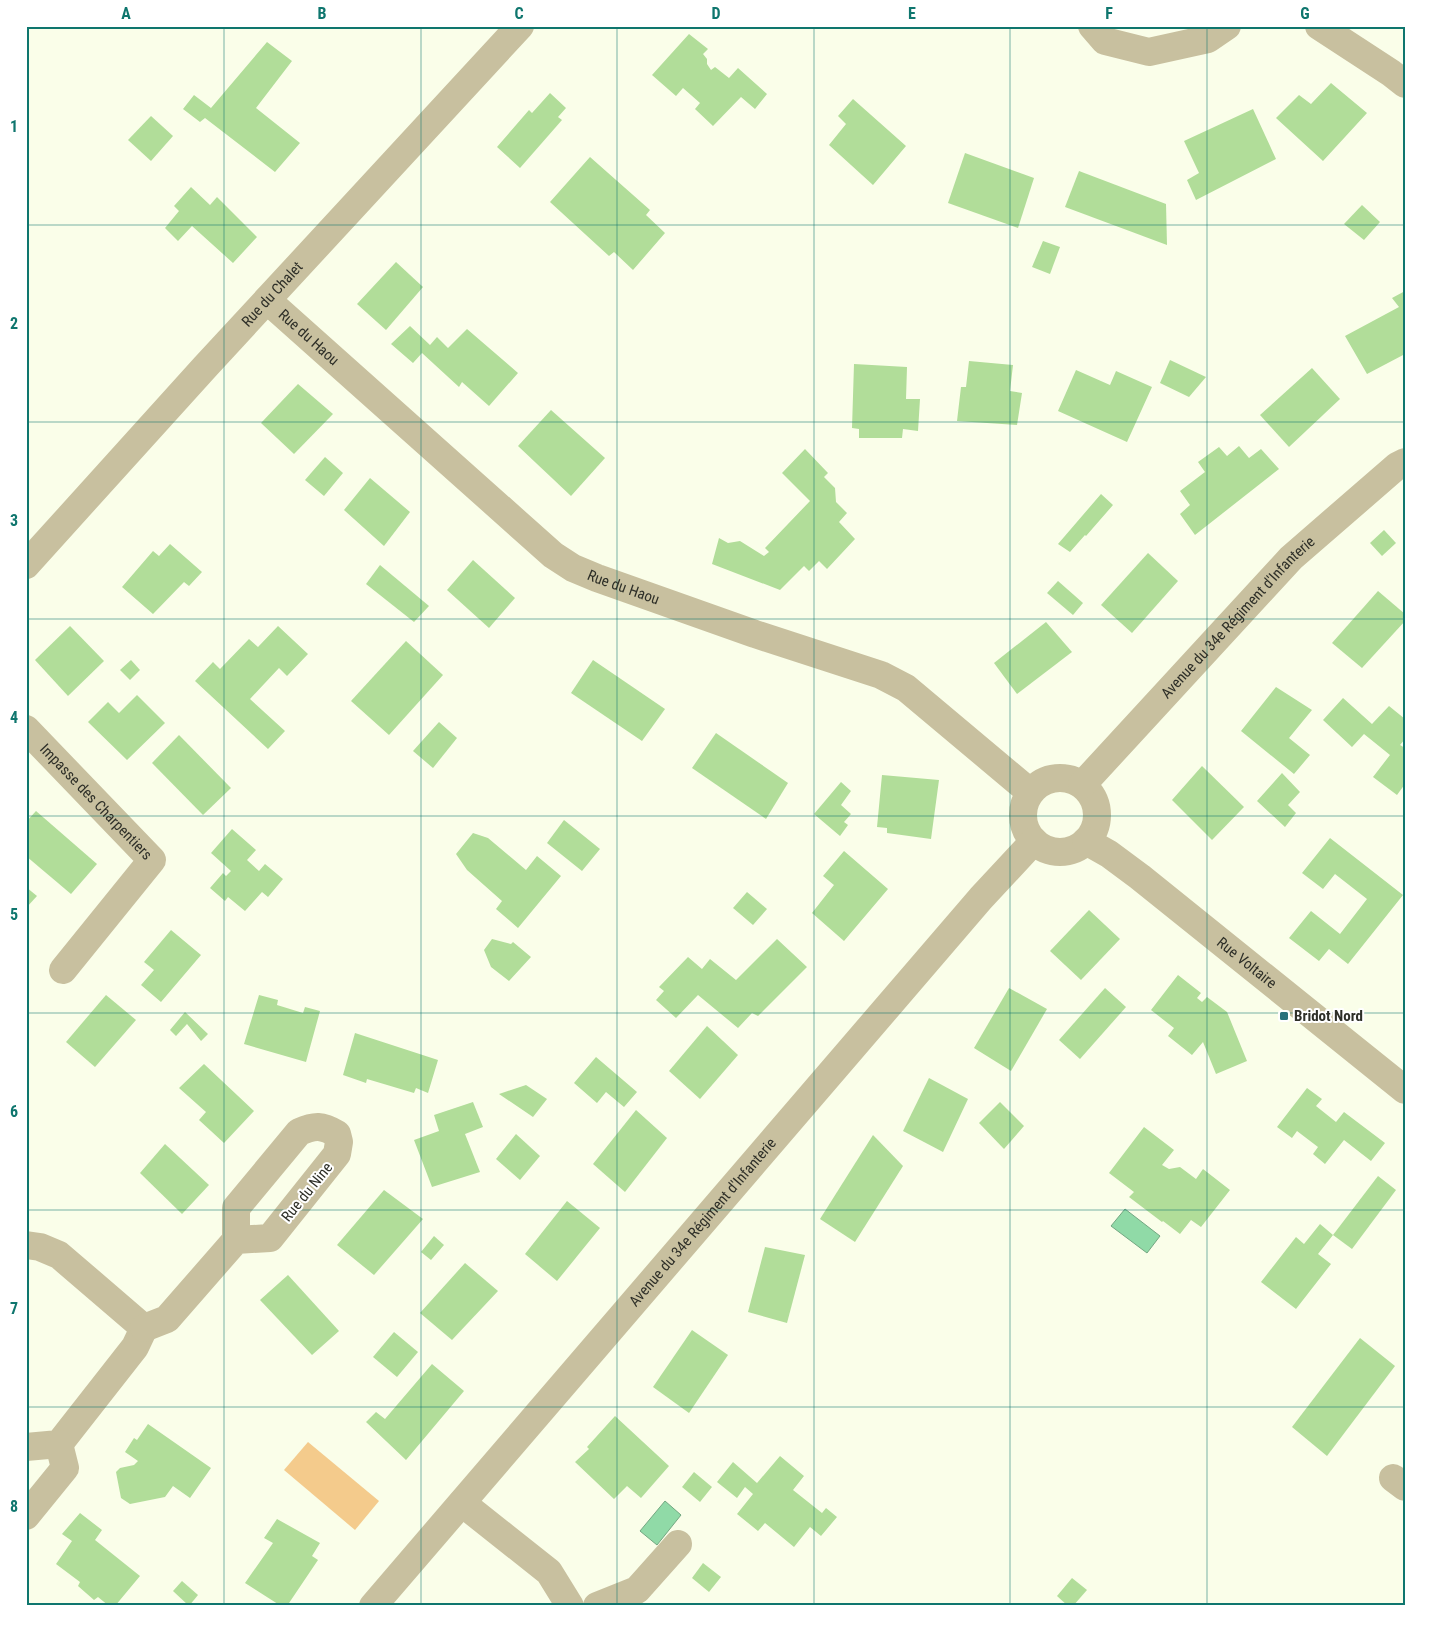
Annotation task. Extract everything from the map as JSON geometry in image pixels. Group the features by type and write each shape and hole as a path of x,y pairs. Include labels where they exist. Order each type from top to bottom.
{"street":[{"name":"Rue du Chalet","path":"26,564 520,26"},
{"path":"1092,26 1105,41 1149,52 1208,39 1227,26"},
{"path":"1320,26 1405,84"},
{"name":"Rue du Haou","path":"267,300 553,555 573,568 755,634 881,675 906,688 1030,792"},
{"name":"Avenue du 34e Régiment d'Infanterie","path":"1082,785 1291,558 1397,466 1405,462"},
{"name":"Impasse des Charpentiers","path":"26,729 152,860 63,970"},
{"path":"1054,778 1071,779 1082,785 1094,800 1097,812 1094,831 1086,841 1071,850 1059,852 1044,848 1034,841 1026,830 1023,817 1025,804 1030,792 1041,782 1054,778"},
{"name":"Avenue du 34e Régiment d'Infanterie","path":"374,1606 981,898 1034,841"},
{"name":"Rue Voltaire","path":"1086,841 1110,854 1169,900 1405,1090"},
{"path":"26,1447 59,1444 135,1347 144,1328 167,1318 236,1240"},
{"path":"26,1245 40,1246 59,1255 144,1328"},
{"path":"26,1516 65,1468 59,1444"},
{"path":"462,1503 549,1572 570,1606"},
{"path":"597,1606 637,1590 678,1544"}],"shaded area":[{"path":"1125,1209 1160,1236 1147,1253 1111,1226"},
{"path":"308,1442 379,1501 355,1530 284,1470"},
{"path":"665,1501 681,1515 657,1545 640,1531"}],"building":[{"path":"689,34 708,49 703,54 711,70 715,67 729,78 738,68 767,94 755,109 741,97 713,126 695,109 700,103 683,88 676,96 652,75"},
{"path":"267,42 292,61 256,108 300,143 275,172 205,118 200,122 183,109 194,95 211,108"},
{"path":"1331,83 1367,113 1323,161 1276,118 1299,95 1311,104"},
{"path":"550,93 566,108 558,117 562,120 520,168 497,147 529,110 532,113"},
{"path":"853,99 906,146 873,185 829,145 846,124 838,116"},
{"path":"1253,109 1276,159 1196,200 1187,180 1199,173 1184,141"},
{"path":"151,116 173,136 151,161 128,140"},
{"path":"965,153 1034,178 1018,228 948,203"},
{"path":"590,157 650,210 646,215 665,233 633,270 614,252 609,256 550,202"},
{"path":"1079,171 1166,204 1167,245 1065,207"},
{"path":"191,187 210,205 217,197 257,237 233,263 192,226 178,241 165,228 179,211 174,206"},
{"path":"1362,205 1380,222 1364,240 1344,224"},
{"path":"1043,241 1060,247 1050,274 1032,267"},
{"path":"396,262 423,287 386,330 357,304"},
{"path":"1405,291 1405,354 1367,374 1345,336 1399,307 1392,298"},
{"path":"410,326 430,345 437,337 448,348 467,329 518,373 489,406 462,382 459,387 422,353 413,363 391,344"},
{"path":"1170,360 1206,377 1189,397 1160,383"},
{"path":"969,361 1013,365 1010,391 1022,393 1017,425 957,421 961,387 966,387"},
{"path":"854,364 907,367 906,399 920,399 918,431 903,429 902,438 859,438 859,429 852,428"},
{"path":"1312,368 1340,399 1289,447 1260,415"},
{"path":"1076,370 1110,385 1116,371 1152,387 1127,442 1058,411"},
{"path":"298,384 333,414 294,454 261,423"},
{"path":"551,410 605,458 571,496 518,446"},
{"path":"1239,446 1249,458 1261,449 1279,469 1195,535 1180,514 1190,505 1180,491 1205,472 1198,462 1219,447 1227,456"},
{"path":"805,449 828,473 824,477 835,488 836,502 847,513 839,522 855,539 827,569 819,561 809,571 804,566 780,590 712,564 719,538 728,543 740,541 764,556 769,552 765,548 810,501 782,473"},
{"path":"325,457 343,473 324,496 305,480"},
{"path":"370,478 410,512 384,546 344,510"},
{"path":"1101,494 1113,505 1070,552 1058,544"},
{"path":"1384,530 1396,543 1382,556 1370,543"},
{"path":"170,544 202,572 189,586 184,582 153,614 122,587 153,551 159,556"},
{"path":"1148,553 1178,581 1132,633 1101,605"},
{"path":"473,560 515,598 489,628 447,590"},
{"path":"380,565 429,606 414,622 366,584"},
{"path":"1058,581 1083,603 1073,615 1047,593"},
{"path":"1378,591 1405,614 1405,621 1362,668 1332,643"},
{"path":"1046,622 1072,652 1017,694 994,663"},
{"path":"70,626 104,661 68,696 35,660"},
{"path":"278,626 308,654 287,676 279,668 250,699 285,731 268,749 195,681 213,662 220,669 249,639 258,647"},
{"path":"406,641 443,675 389,735 351,701"},
{"path":"131,660 140,670 130,680 120,670"},
{"path":"593,660 665,709 642,741 571,693"},
{"path":"1276,687 1312,710 1289,738 1310,755 1294,774 1241,731"},
{"path":"137,695 165,723 127,760 88,722 108,702 119,713"},
{"path":"1343,698 1372,724 1389,706 1405,719 1405,739 1400,745 1405,748 1405,784 1397,795 1373,777 1390,755 1364,734 1352,747 1323,720"},
{"path":"439,722 457,738 433,768 413,751"},
{"path":"716,733 788,783 766,819 692,768"},
{"path":"179,735 231,788 203,815 152,763"},
{"path":"1202,766 1244,807 1212,840 1172,800"},
{"path":"1282,773 1300,792 1288,805 1296,813 1285,827 1257,801"},
{"path":"882,775 939,780 931,839 887,833 887,828 877,827"},
{"path":"841,782 851,791 841,805 851,814 844,822 848,825 840,836 814,814"},
{"path":"36,811 97,864 71,894 26,856 26,822"},
{"path":"564,820 600,849 582,871 547,843"},
{"path":"232,829 256,850 247,860 259,871 265,864 283,879 268,897 262,892 245,911 228,897 225,901 210,888 223,873 226,876 231,871 211,853"},
{"path":"473,833 488,838 526,870 537,856 561,876 518,928 496,909 502,901 467,870 456,854"},
{"path":"1330,838 1403,895 1348,964 1329,949 1319,961 1289,938 1311,911 1340,934 1367,899 1335,874 1323,889 1302,873"},
{"path":"844,851 888,889 844,941 812,913 834,885 823,876"},
{"path":"26,887 37,896 26,908"},
{"path":"747,892 767,909 753,925 733,908"},
{"path":"1089,910 1120,939 1081,980 1050,951"},
{"path":"171,930 201,955 161,1002 141,985 154,970 144,962"},
{"path":"492,939 511,944 513,942 531,957 509,981 491,967 484,950"},
{"path":"777,939 807,967 758,1016 752,1013 738,1028 698,995 676,1018 656,1000 664,991 659,987 688,957 702,969 710,959 736,980"},
{"path":"1178,975 1201,993 1197,998 1202,1002 1207,997 1227,1012 1247,1061 1216,1074 1203,1042 1192,1055 1168,1036 1174,1028 1151,1010"},
{"path":"1009,988 1047,1009 1011,1071 974,1048"},
{"path":"1105,988 1126,1007 1080,1059 1059,1040"},
{"path":"106,995 136,1020 95,1067 66,1042"},
{"path":"259,995 278,1000 277,1005 303,1013 305,1007 320,1011 306,1062 244,1044"},
{"path":"185,1012 208,1034 201,1041 187,1024 176,1036 170,1030"},
{"path":"707,1026 738,1055 700,1099 669,1071"},
{"path":"355,1033 438,1060 428,1093 416,1088 414,1093 367,1079 366,1083 343,1075"},
{"path":"596,1057 637,1092 624,1107 606,1092 597,1103 574,1083"},
{"path":"204,1064 254,1111 224,1143 199,1120 206,1112 179,1088"},
{"path":"929,1078 968,1099 943,1152 903,1131"},
{"path":"526,1085 547,1099 533,1117 499,1094"},
{"path":"1307,1088 1322,1099 1316,1106 1336,1122 1344,1112 1385,1143 1371,1161 1344,1140 1325,1164 1313,1154 1318,1147 1297,1131 1292,1138 1277,1127"},
{"path":"473,1102 483,1127 465,1134 480,1172 432,1187 414,1140 439,1131 434,1115"},
{"path":"1000,1102 1024,1126 1004,1149 979,1123"},
{"path":"636,1110 667,1138 625,1192 593,1164"},
{"path":"1144,1127 1174,1150 1162,1165 1169,1169 1180,1167 1196,1179 1203,1169 1230,1190 1201,1227 1191,1220 1180,1234 1129,1197 1134,1192 1109,1173"},
{"path":"516,1134 540,1156 520,1180 496,1159"},
{"path":"873,1135 903,1166 855,1242 820,1219"},
{"path":"165,1144 209,1185 182,1214 140,1173"},
{"path":"1378,1176 1396,1190 1352,1249 1333,1235"},
{"path":"384,1190 423,1219 374,1275 337,1245"},
{"path":"567,1201 600,1228 557,1281 525,1254"},
{"path":"1320,1224 1333,1235 1318,1254 1331,1264 1296,1309 1261,1282 1296,1237 1304,1244"},
{"path":"434,1236 444,1245 431,1260 421,1252"},
{"path":"765,1247 805,1255 787,1323 748,1312"},
{"path":"465,1263 498,1291 452,1340 420,1313"},
{"path":"288,1275 339,1331 312,1355 260,1300"},
{"path":"692,1330 728,1355 689,1413 653,1387"},
{"path":"394,1332 418,1352 397,1377 373,1357"},
{"path":"1360,1338 1395,1366 1327,1456 1292,1427"},
{"path":"432,1364 464,1391 406,1460 366,1422 376,1412 385,1419"},
{"path":"615,1416 669,1466 641,1498 627,1486 614,1499 575,1462 589,1449 587,1447"},
{"path":"148,1424 211,1468 190,1498 173,1486 165,1497 130,1504 121,1498 116,1472 120,1468 134,1465 138,1461 125,1452 134,1438 137,1440"},
{"path":"780,1456 804,1476 793,1490 822,1513 826,1508 837,1517 821,1536 810,1527 794,1547 765,1523 758,1531 737,1514 753,1494 745,1487 737,1498 717,1482 733,1462 757,1483"},
{"path":"694,1472 712,1487 700,1502 682,1487"},
{"path":"80,1513 102,1530 95,1540 140,1576 115,1606 109,1606 98,1597 94,1600 78,1586 80,1582 56,1564 72,1541 62,1534"},
{"path":"277,1519 320,1543 312,1556 318,1560 287,1606 281,1606 245,1583 273,1543 264,1538"},
{"path":"703,1563 721,1577 709,1592 692,1578"},
{"path":"1072,1578 1087,1590 1073,1606 1068,1606 1057,1596"},
{"path":"182,1581 198,1595 189,1606 173,1591"}],"place":[{"name":"Bridot Nord","path":"1284,1016"}]}
